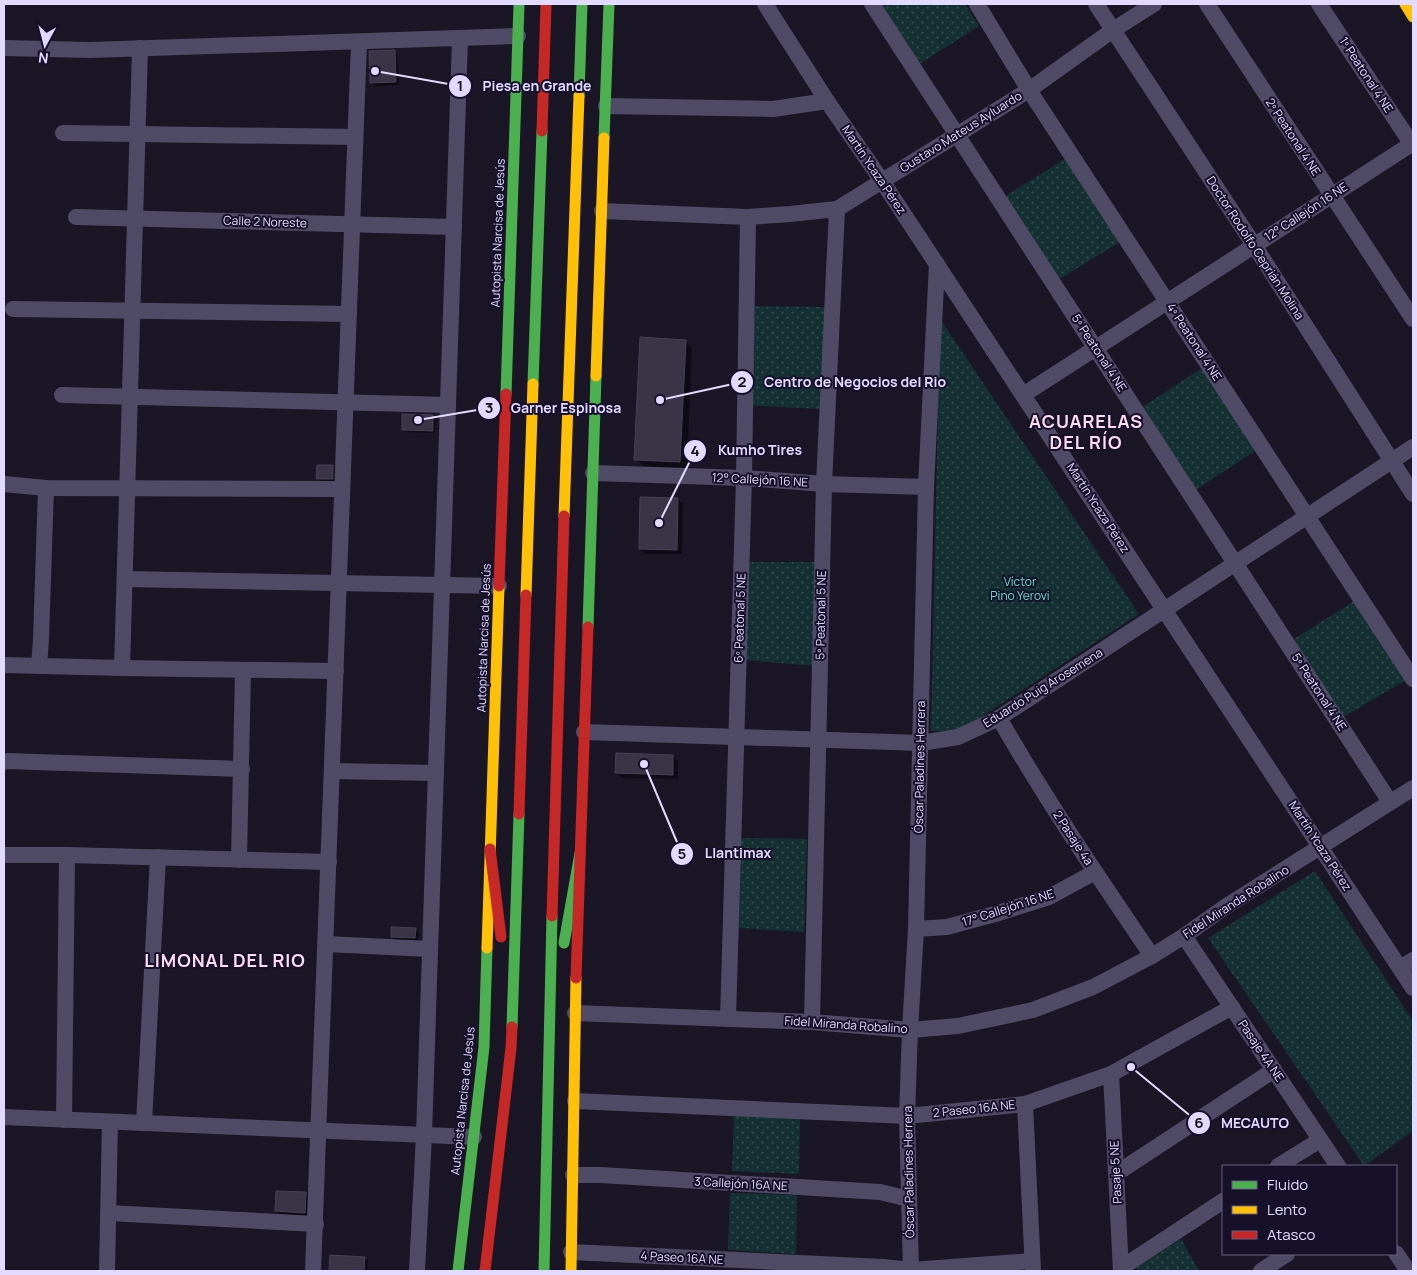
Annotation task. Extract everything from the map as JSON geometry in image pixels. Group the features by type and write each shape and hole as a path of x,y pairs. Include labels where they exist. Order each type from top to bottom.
{"main road":[{"name":"Autopista Narcisa de Jesús","path":"458,1271 484,1047 519,4"},
{"path":"485,1271 512,1032 546,4"},
{"path":"544,1271 548,1034 582,4"},
{"path":"571,1271 580,853 609,4"},
{"path":"1405,4 1413,17"},
{"path":"490,849 512,1032"},
{"path":"548,1034 580,853"}],"street":[{"name":"Martín Ycaza Pérez","path":"765,4 827,101 937,264 1321,847 1407,964 1413,988"},
{"name":"5º Peatonal 4 NE","path":"872,4 1390,802"},
{"name":"4º Peatonal 4 NE","path":"977,4 1030,90 1413,679"},
{"name":"Doctor Rodolfo Ceprián Molina","path":"1096,4 1254,245 1413,494"},
{"name":"Gustavo Mateus Ayluardo","path":"602,211 748,216 837,209 1030,90 1113,30 1154,4"},
{"name":"2º Peatonal 4 NE","path":"1207,4 1413,319"},
{"name":"1º Peatonal 4 NE","path":"1319,4 1413,144"},
{"path":"4,48 90,50 518,36"},
{"path":"416,1271 424,1135 460,39"},
{"path":"313,1271 359,42"},
{"path":"122,668 140,48"},
{"path":"606,106 773,109 827,101"},
{"path":"63,133 355,137"},
{"name":"12° Callejón 16 NE","path":"1023,394 1413,144"},
{"name":"5º Peatonal 5 NE","path":"812,1022 824,484 837,209"},
{"name":"6º Peatonal 5 NE","path":"728,1019 744,478 748,216"},
{"name":"Calle 2 Noreste","path":"76,217 454,227"},
{"name":"Óscar Paladines Herrera","path":"911,1271 907,1116 916,929 926,486 937,264"},
{"path":"13,309 349,314"},
{"path":"62,395 448,405"},
{"name":"Eduardo Puig Arosemena","path":"584,732 921,743 958,737 999,718 1413,447"},
{"name":"12° Callejón 16 NE","path":"593,473 744,478 824,484 926,486"},
{"path":"4,484 46,488 342,489"},
{"path":"39,666 42,639 46,488"},
{"path":"125,579 499,586"},
{"path":"4,665 336,671"},
{"path":"239,860 243,670"},
{"name":"2 Pasaje 4a","path":"999,718 1095,872 1152,956"},
{"path":"4,762 7,760 242,769"},
{"path":"332,771 436,773"},
{"name":"Fidel Miranda Robalino","path":"576,1013 812,1022 910,1030 958,1026 1033,1010 1093,987 1152,956 1225,907 1413,788"},
{"path":"4,855 329,862"},
{"path":"64,1120 67,855"},
{"path":"144,1123 158,857"},
{"name":"17° Callejón 16 NE","path":"916,929 947,927 995,914 1048,897 1095,872"},
{"name":"Pasaje 4A NE","path":"1184,936 1337,1165"},
{"path":"326,944 430,949"},
{"name":"2 Paseo 16A NE","path":"575,1101 907,1116 1024,1104 1111,1074 1232,1008"},
{"path":"1117,1173 1274,1070"},
{"name":"Pasaje 5 NE","path":"1111,1074 1121,1270"},
{"path":"1024,1104 1033,1266"},
{"path":"4,1117 474,1137"},
{"path":"107,1271 110,1122"},
{"path":"1280,1165 1320,1140"},
{"name":"3 Callejón 16A NE","path":"573,1175 601,1175 880,1192 909,1199"},
{"path":"1121,1270 1222,1202"},
{"path":"108,1213 316,1224"},
{"name":"4 Paseo 16A NE","path":"572,1252 883,1267 911,1271 1033,1266"},
{"path":"1261,1271 1285,1255"},
{"path":"1397,1255 1405,1270"}],"green space":[{"path":"877,4 965,4 979,26 918,65"},
{"path":"1065,159 1120,242 1058,280 1004,197"},
{"path":"748,306 827,307 822,409 745,405"},
{"name":"Víctor Pino Yerovi","path":"940,319 1139,614 958,732 931,731"},
{"path":"1202,368 1255,451 1194,491 1141,408"},
{"path":"745,562 816,562 814,666 743,660"},
{"path":"1354,601 1406,680 1340,719 1291,641"},
{"path":"739,838 807,839 804,932 737,928"},
{"path":"1315,871 1413,1021 1413,1131 1363,1165 1208,938"},
{"path":"734,1113 800,1115 799,1174 732,1171"},
{"path":"730,1193 797,1195 796,1254 728,1250"},
{"path":"1181,1239 1199,1271 1138,1271 1137,1267"}],"building":[{"path":"395,50 396,82 370,83 369,51"},
{"path":"640,337 686,340 680,462 634,460"},
{"path":"402,414 433,415 433,431 402,430"},
{"path":"317,465 333,465 333,479 316,479"},
{"path":"640,497 678,498 677,550 639,549"},
{"path":"616,753 673,755 673,775 615,773"},
{"path":"391,927 416,928 415,938 391,937"},
{"path":"276,1191 306,1192 305,1213 275,1211"},
{"path":"330,1255 365,1257 364,1271 329,1271"}],"traffic: fast":[{"path":"506,394 519,4"},
{"path":"579,96 582,4"},
{"path":"604,138 609,4"},
{"path":"533,384 542,131"},
{"path":"588,627 596,376"},
{"path":"512,1027 519,814"},
{"path":"564,943 580,853"},
{"path":"544,1271 552,916"},
{"path":"458,1271 484,1047 487,948"}],"traffic: slow":[{"path":"1405,4 1413,17"},
{"path":"564,516 579,96"},
{"path":"596,376 604,138"},
{"path":"526,595 533,384"},
{"path":"487,948 499,586"},
{"path":"571,1271 576,978"}],"traffic: jam":[{"path":"542,131 546,4"},
{"path":"499,586 506,394"},
{"path":"552,916 564,516"},
{"path":"519,814 526,595"},
{"path":"576,978 588,627"},
{"path":"490,849 501,937"},
{"path":"485,1271 512,1027"}],"place":[{"name":"Piesa en Grande","path":"375,71"},
{"name":"Centro de Negocios del Rio","path":"660,400"},
{"name":"Garner Espinosa","path":"418,420"},
{"name":"Kumho Tires","path":"659,523"},
{"name":"Llantimax","path":"644,764"},
{"name":"MECAUTO","path":"1131,1067"}],"district":[{"name":"ACUARELAS DEL RÍO","path":"1086,432"},
{"name":"LIMONAL DEL RIO","path":"225,961"}]}
